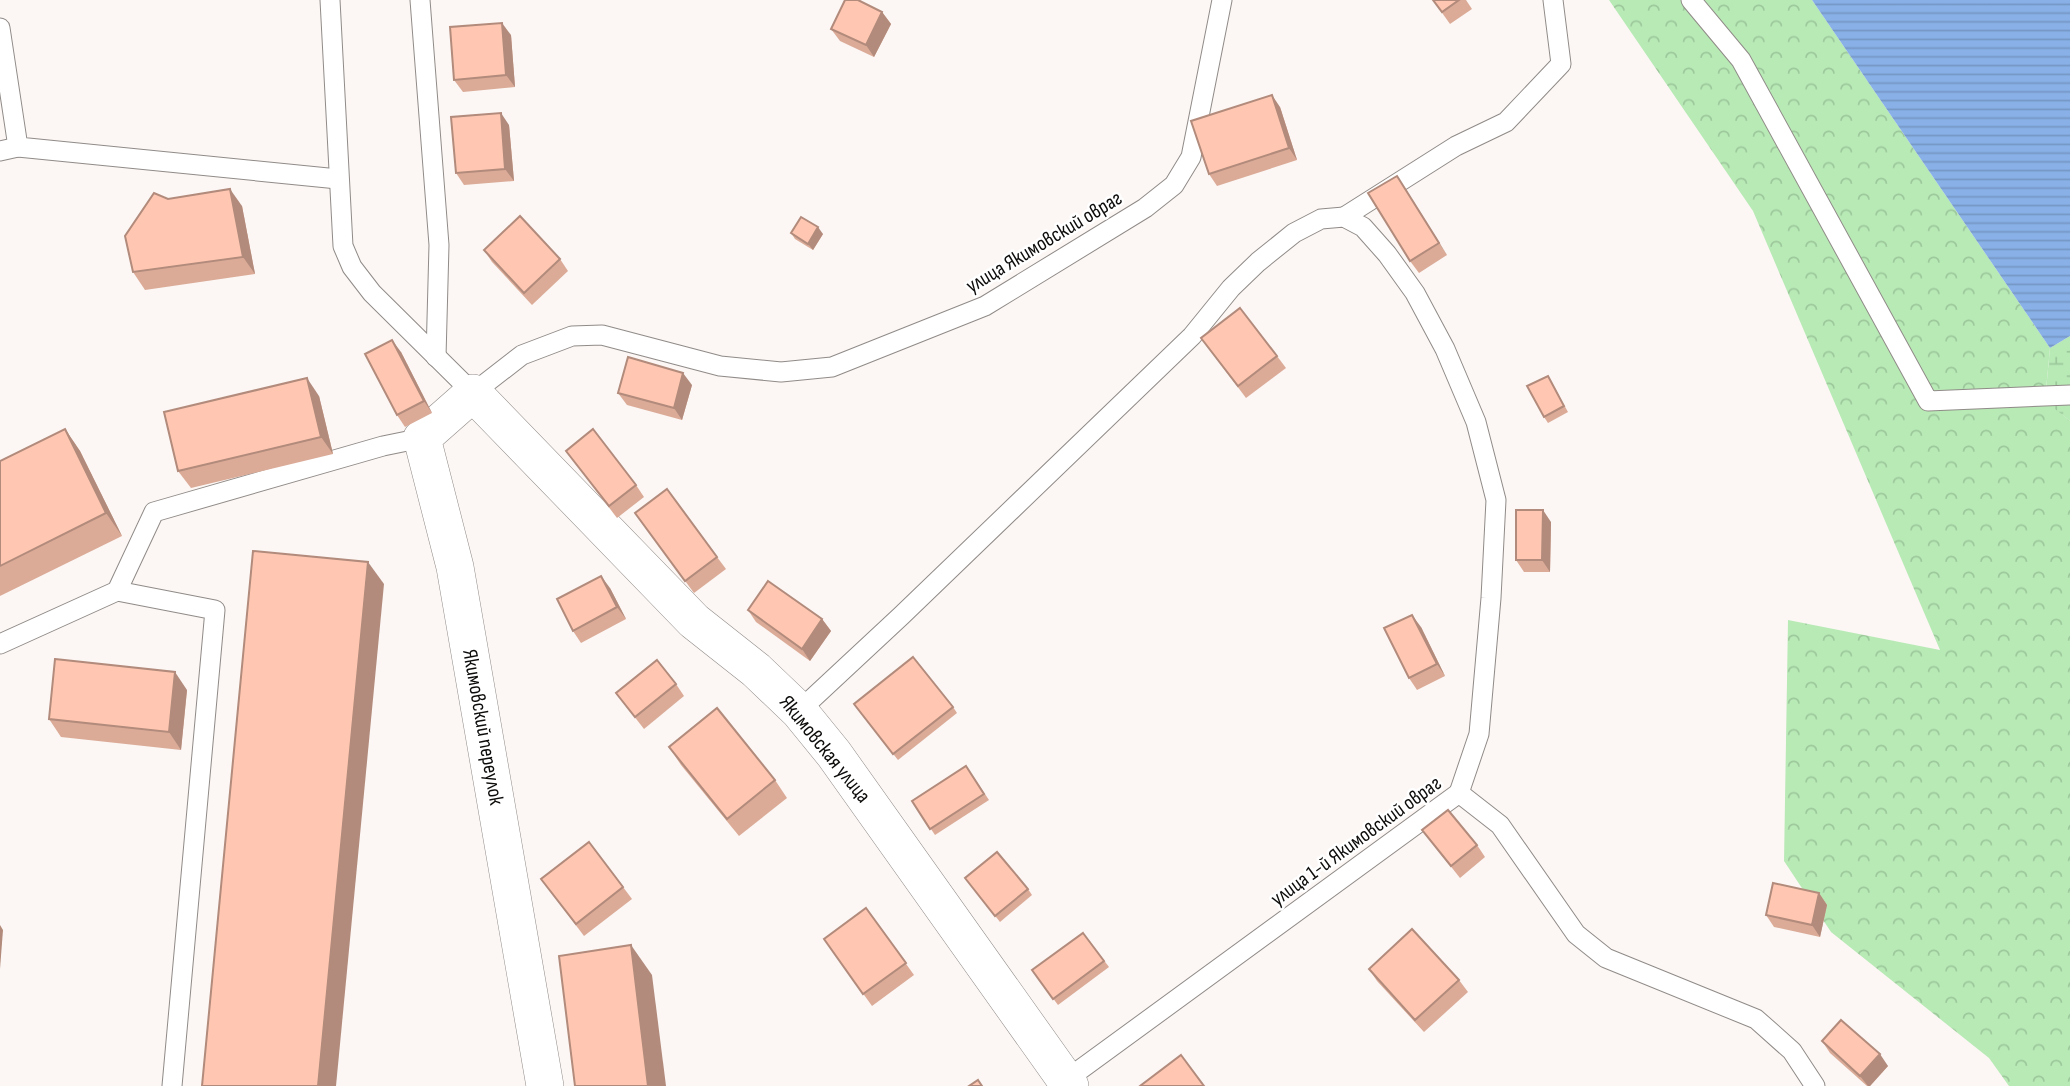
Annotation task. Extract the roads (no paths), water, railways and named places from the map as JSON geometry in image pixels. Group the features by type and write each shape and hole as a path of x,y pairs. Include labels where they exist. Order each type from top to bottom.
{"street":[{"path":"422,438 473,393"},
{"name":"Якимовская улица","path":"473,393 694,621 756,670 799,710 834,754 1068,1083"},
{"name":"Якимовский переулок","path":"422,438 455,567 545,1086"}],"lane":[{"path":"330,0 343,246 352,267 372,293 473,393"},
{"path":"420,0 439,245 436,357"},
{"name":"улица Якимовский овраг","path":"473,393 522,355 572,336 602,335 720,366 781,372 832,367 985,306 1145,208 1174,185 1191,157 1222,0"},
{"path":"799,710 1192,336 1231,288 1258,262 1294,233 1321,219 1344,217 1456,146 1506,122 1561,64 1553,0"},
{"path":"1691,0 1741,60 1928,401 2070,395"},
{"path":"0,28 9,149 338,179"},
{"path":"1344,217 1363,227 1387,254 1415,293 1446,349 1476,422 1496,500 1491,598 1479,734 1459,793"},
{"path":"117,591 153,512 383,446 422,438"},
{"path":"0,644 117,591 215,610 172,1086"},
{"name":"улица 1-й Якимовский овраг","path":"1068,1083 1459,793 1500,825 1576,934 1606,958 1756,1019 1791,1051 1815,1086"}],"water":[{"path":"1812,0 2070,0 2070,336 2050,348"}]}
